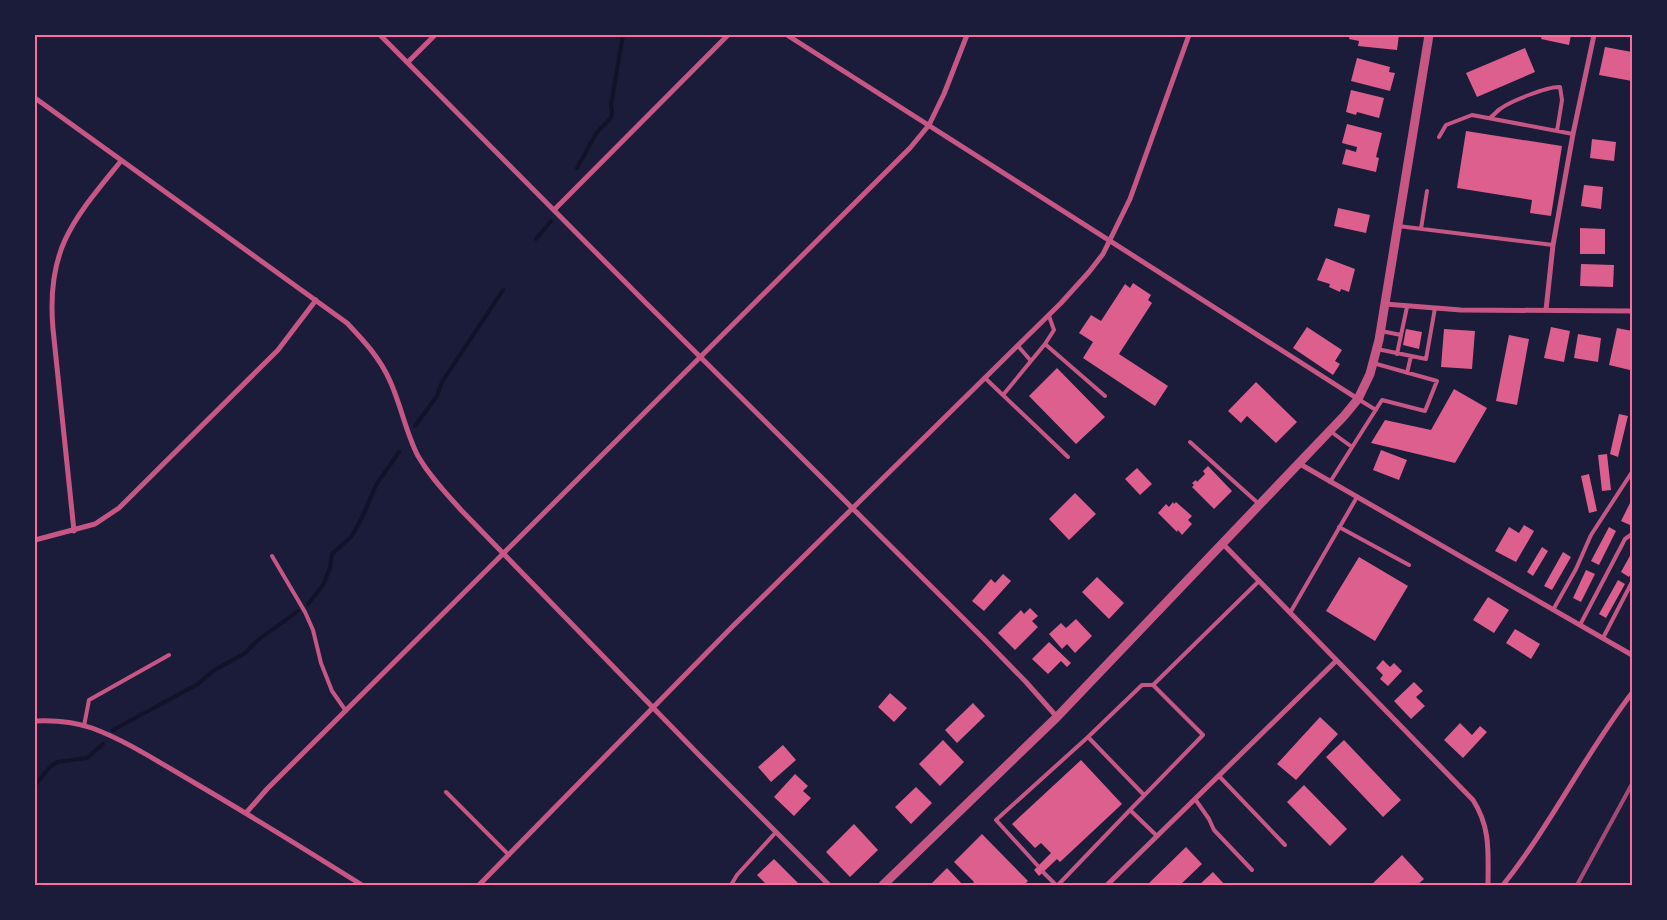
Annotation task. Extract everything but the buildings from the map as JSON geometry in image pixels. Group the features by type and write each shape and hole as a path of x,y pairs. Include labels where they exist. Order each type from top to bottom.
{"street":[{"path":"380,35 852,510 984,639 1026,682 1056,717"},
{"path":"408,62 435,35"},
{"path":"554,210 728,35"},
{"path":"787,35 1358,399"},
{"path":"246,813 267,789 910,148 929,125 944,94 967,35"},
{"path":"479,885 652,707 1018,346 1089,272 1110,241 1139,176 1189,35"},
{"path":"883,885 1056,717 1300,464 1358,399 1374,363 1381,331 1429,35"},
{"path":"1546,310 1553,245 1573,134 1594,35"},
{"path":"35,98 347,323 375,354 391,382 412,442 433,479 652,707 829,885"},
{"path":"74,531 53,329 52,285 55,264 72,225 121,161"},
{"path":"35,540 95,524 119,508 278,350 316,300"},
{"path":"1385,304 1435,308 1632,311"},
{"path":"1300,464 1632,655"},
{"path":"1224,544 1473,800 1485,823 1488,839 1488,885"},
{"path":"1107,885 1336,661"},
{"path":"1503,885 1632,693"},
{"path":"35,721 84,726 110,736 246,813 362,885"}],"lane":[{"path":"1491,118 1501,108 1555,86 1560,87 1562,100 1557,131"},
{"path":"1439,137 1446,125 1472,115 1573,134"},
{"path":"1421,229 1427,191"},
{"path":"1398,226 1553,245"},
{"path":"1397,354 1407,307"},
{"path":"1377,349 1426,359 1435,308"},
{"path":"1003,395 1046,344 1054,330 1048,316"},
{"path":"1381,331 1401,335"},
{"path":"1046,344 1105,396"},
{"path":"1018,346 1031,361"},
{"path":"1407,373 1412,356"},
{"path":"1330,482 1382,400 1425,411 1437,380 1374,363"},
{"path":"985,378 1068,457"},
{"path":"1358,399 1376,410"},
{"path":"1330,431 1352,447"},
{"path":"1190,442 1260,506"},
{"path":"1553,610 1576,569 1591,535 1632,472"},
{"path":"1290,613 1357,497"},
{"path":"1339,527 1409,565"},
{"path":"1580,625 1626,538 1632,534"},
{"path":"272,556 305,612 313,630 332,691 346,711"},
{"path":"1154,685 1259,581"},
{"path":"1603,638 1632,582"},
{"path":"84,726 89,700 169,655"},
{"path":"1038,866 996,820 1088,737 1142,684 1154,685 1203,735 1056,885 1043,872"},
{"path":"1088,737 1144,795"},
{"path":"1219,776 1285,846"},
{"path":"446,792 509,855"},
{"path":"1195,799 1209,818 1214,830 1252,870"},
{"path":"1130,810 1157,836"},
{"path":"731,885 737,875 776,832"}],"waterway":[{"path":"577,168 597,132 611,118 611,105 623,35"},
{"path":"536,239 551,221"},
{"path":"415,426 437,396 442,382 503,290"},
{"path":"308,604 323,585 330,568 332,554 351,537 362,518 376,485 399,452"},
{"path":"113,730 198,684 213,671 245,653 258,640 298,611"},
{"path":"35,785 50,767 57,762 87,758 103,744"}],"railway":[{"path":"1577,885 1632,784"}]}
